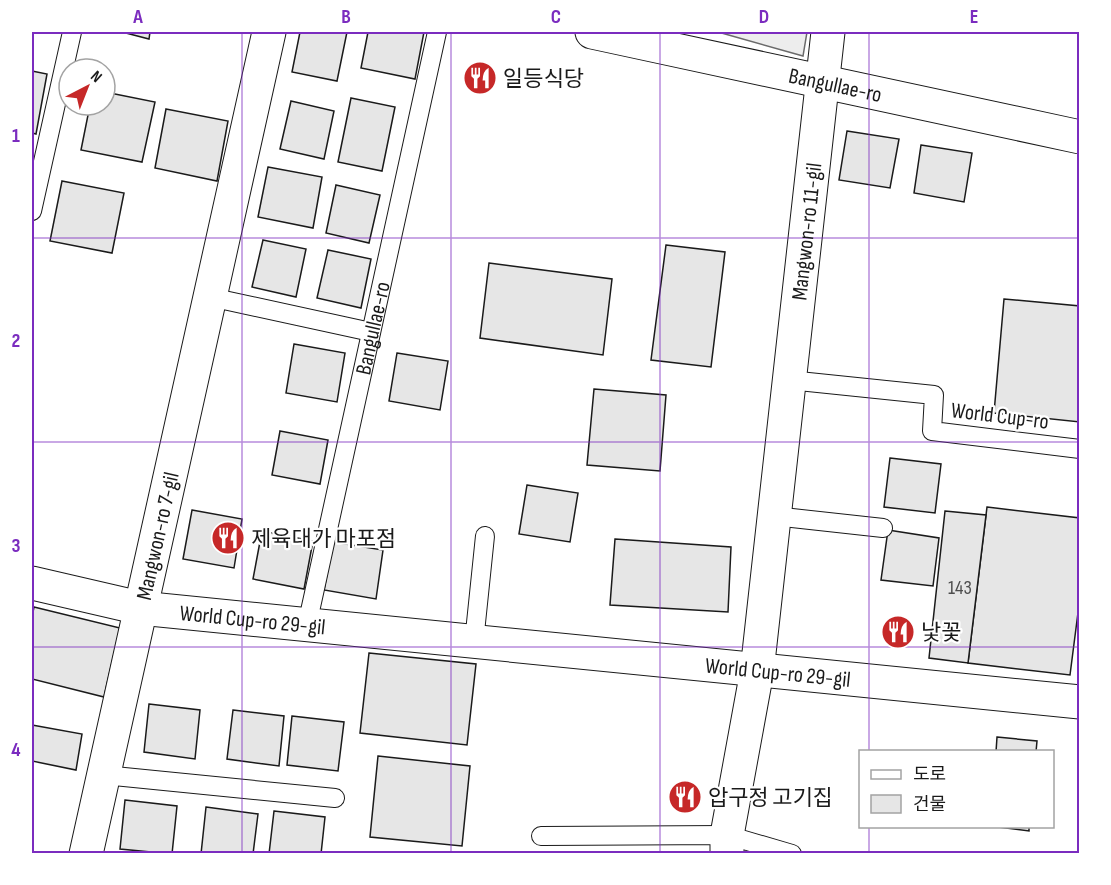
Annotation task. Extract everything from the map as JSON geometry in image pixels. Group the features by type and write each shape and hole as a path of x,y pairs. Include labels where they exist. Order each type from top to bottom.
{"street":[{"name":"Mangwon-ro 7-gil","path":"86,854 268,32"},
{"name":"Bangullae-ro","path":"592,32 1080,137"},
{"name":"Mangwon-ro 11-gil","path":"727,844 757,671 828,32"},
{"name":"World Cup-ro 29-gil","path":"32,583 140,608 1080,702"}],"lane":[{"path":"32,211 72,32"},
{"name":"Bangullae-ro","path":"307,625 437,32"},
{"path":"210,297 371,332"},
{"name":"World Cup-ro","path":"789,380 934,396 932,431 1080,449"},
{"path":"774,516 884,528"},
{"path":"474,642 485,536"},
{"path":"104,775 335,798"},
{"path":"541,836 727,844 792,854"}],"shaded area":[{"path":"718,32 807,32 803,56"}],"building":[{"path":"122,32 150,32 149,39"},
{"path":"300,32 347,32 337,81 292,72"},
{"path":"368,32 424,32 415,79 361,68"},
{"path":"32,71 47,74 36,134 32,133"},
{"path":"117,94 155,102 142,162 81,150 88,117 117,117"},
{"path":"351,98 395,107 382,171 338,162"},
{"path":"291,101 334,111 324,159 280,149"},
{"path":"166,109 228,121 217,181 155,168"},
{"path":"847,131 899,139 890,188 839,180"},
{"path":"921,145 972,153 964,202 914,193"},
{"path":"268,167 322,177 313,228 258,217"},
{"path":"62,181 124,193 112,253 50,241"},
{"path":"336,185 380,195 369,243 326,233"},
{"path":"263,240 306,249 296,297 252,287"},
{"path":"666,245 725,252 711,367 651,360"},
{"path":"328,250 371,259 361,308 317,298"},
{"path":"489,263 612,279 603,355 480,338"},
{"path":"1004,299 1080,306 1080,422 994,413"},
{"path":"294,344 345,353 337,402 286,393"},
{"path":"397,353 448,361 440,410 389,401"},
{"path":"594,389 666,395 660,471 587,465"},
{"path":"280,431 328,440 320,484 272,475"},
{"path":"890,458 941,464 935,513 884,507"},
{"path":"527,485 578,493 570,542 519,534"},
{"path":"987,507 1080,518 1080,597 1070,675 968,663"},
{"path":"192,510 242,519 234,568 183,559"},
{"path":"945,511 986,515 968,663 929,658"},
{"path":"888,530 939,538 933,586 881,580"},
{"path":"262,531 313,541 304,589 253,579"},
{"path":"615,539 731,547 728,612 610,605"},
{"path":"333,542 383,550 376,599 324,590"},
{"path":"34,607 120,628 104,697 32,679"},
{"path":"369,653 476,664 467,745 360,733"},
{"path":"149,704 200,710 195,759 144,752"},
{"path":"233,710 284,716 279,766 227,759"},
{"path":"292,716 344,722 338,771 287,765"},
{"path":"32,725 82,734 76,770 32,761"},
{"path":"997,737 1037,741 1036,750 996,750"},
{"path":"378,756 470,766 462,846 370,837"},
{"path":"125,800 177,806 172,854 120,849"},
{"path":"206,807 258,814 253,854 201,854"},
{"path":"274,811 325,817 321,854 269,854"},
{"path":"1006,828 1029,828 1029,831"}],"place":[{"name":"일등식당","path":"480,78"},
{"name":"제육대가 마포점","path":"228,538"},
{"name":"낯꽃","path":"898,632"},
{"name":"압구정 고기집","path":"685,797"}]}
